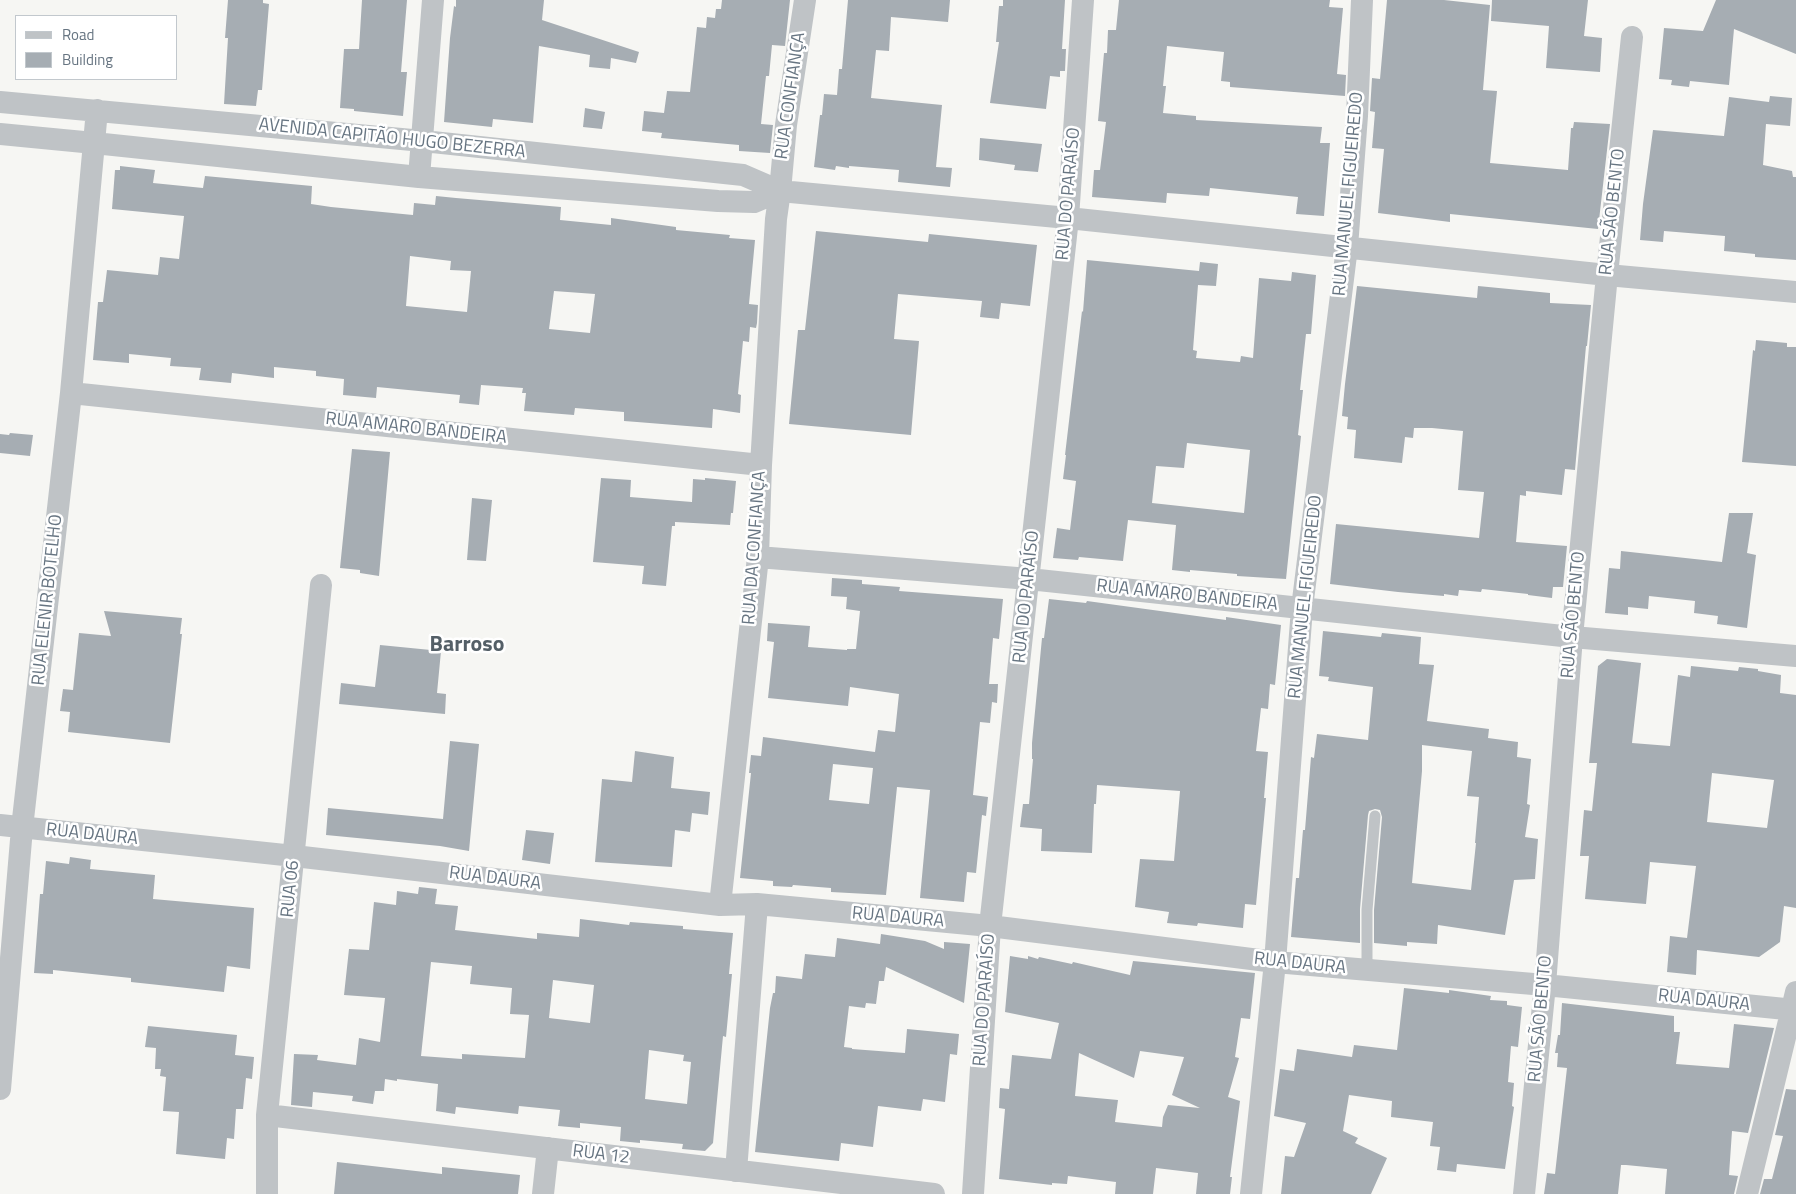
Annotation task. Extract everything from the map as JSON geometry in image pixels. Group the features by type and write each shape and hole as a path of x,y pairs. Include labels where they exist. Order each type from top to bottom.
{"street":[{"path":"419,177 433,0"},
{"name":"RUA CONFIANÇA","path":"780,192 786,125 805,0"},
{"name":"RUA DO PARAÍSO","path":"973,1194 990,926 1068,218 1083,0"},
{"name":"RUA MANUEL FIGUEIREDO","path":"1251,1194 1275,962 1302,608 1347,247 1357,116 1362,0"},
{"name":"RUA SÃO BENTO","path":"1524,1194 1545,985 1572,637 1606,275 1632,37"},
{"name":"AVENIDA CAPITÃO HUGO BEZERRA","path":"0,102 423,141 743,175 780,192 1068,218 1606,275 1796,292"},
{"name":"RUA ELENIR BOTELHO","path":"0,1089 22,828 71,393 97,110"},
{"name":"AVENIDA CAPITÃO HUGO BEZERRA","path":"0,134 94,142 419,177 727,201 754,202 780,192"},
{"name":"RUA DA CONFIANÇA","path":"720,905 758,557 761,465 776,219 780,192"},
{"name":"RUA AMARO BANDEIRA","path":"71,393 761,465"},
{"name":"RUA AMARO BANDEIRA","path":"758,557 1028,580 1572,637 1796,656"},
{"name":"RUA 06","path":"266,1194 267,1115 321,585"},
{"name":"RUA DAURA","path":"0,825 294,856 720,905 757,904 990,926 1275,962 1794,1004"},
{"path":"736,1170 757,904"},
{"path":"1747,1194 1794,1004"},
{"name":"RUA 12","path":"267,1115 934,1194"},
{"path":"543,1194 548,1148"}],"lane":[{"path":"1368,970 1367,910 1375,816"}],"building":[{"path":"228,0 263,0 263,3 269,4 262,90 258,90 256,106 224,104 228,38 225,38"},
{"path":"362,0 407,0 401,72 407,72 403,116 340,108 344,49 359,49"},
{"path":"456,0 544,0 542,20 639,52 636,63 611,58 610,69 589,67 590,55 539,46 533,123 493,119 492,127 444,122 450,38"},
{"path":"722,0 790,0 785,46 772,45 769,76 766,76 761,124 773,125 770,153 739,151 739,145 661,138 662,133 642,131 644,111 664,113 667,91 690,92 697,27 706,28 707,17 715,18 716,9 721,9"},
{"path":"848,0 950,0 948,22 891,17 889,51 876,50 871,98 942,105 936,167 952,168 950,187 898,182 899,170 836,166 835,170 814,167 824,94 837,95 839,69 842,69"},
{"path":"1003,0 1065,0 1062,49 1066,49 1065,71 1060,71 1060,77 1050,76 1046,109 990,103 999,42 996,42 999,6 1003,6"},
{"path":"1119,0 1330,0 1329,7 1343,8 1337,74 1346,75 1345,96 1230,87 1230,82 1221,81 1224,52 1167,46 1163,86 1166,86 1163,113 1196,116 1196,120 1322,127 1320,143 1330,143 1324,216 1296,214 1298,197 1210,188 1209,196 1167,193 1166,203 1092,197 1094,170 1100,170 1106,122 1098,121 1104,53 1107,53 1108,30 1116,30"},
{"path":"1387,0 1444,0 1490,5 1483,90 1497,91 1490,163 1568,170 1571,128 1573,128 1574,122 1610,124 1598,229 1450,214 1450,222 1378,213 1384,149 1372,148 1375,112 1370,111 1372,78 1380,79"},
{"path":"1492,0 1588,0 1584,36 1602,38 1600,72 1546,68 1549,26 1491,21"},
{"path":"1716,0 1796,0 1796,54 1734,29 1729,85 1690,81 1689,87 1671,85 1672,80 1659,79 1664,28 1703,31"},
{"path":"1770,96 1792,98 1790,126 1766,124 1763,165 1792,171 1793,177 1796,177 1796,260 1755,257 1755,254 1724,251 1725,236 1664,231 1663,242 1640,240 1653,130 1724,136 1729,97 1769,102"},
{"path":"585,108 605,112 602,129 583,127"},
{"path":"980,138 1042,144 1038,172 1014,170 1015,165 979,160"},
{"path":"120,166 155,170 153,183 203,188 205,176 312,186 311,204 331,207 413,215 414,203 435,205 436,196 561,207 560,220 611,225 611,218 676,227 676,230 730,235 729,238 755,240 749,304 758,305 757,323 756,328 750,327 749,342 743,341 738,394 741,395 740,413 713,409 712,428 624,421 624,412 575,408 574,415 524,411 526,393 522,393 523,388 481,385 479,405 459,403 460,395 377,387 376,398 343,395 344,379 316,376 316,371 274,367 274,378 232,373 231,383 199,380 201,368 170,366 171,358 129,354 129,363 93,360 98,302 103,302 107,270 158,275 160,257 179,259 184,216 112,209 115,170 120,170","holes":["410,256 451,261 450,270 471,271 467,312 406,306","554,291 595,294 590,333 549,329"]},
{"path":"816,231 928,242 929,234 1037,245 1030,306 1001,303 999,319 980,317 982,301 898,294 894,339 919,341 911,435 789,424 798,330 805,330"},
{"path":"1087,260 1199,271 1200,262 1218,264 1216,286 1198,285 1193,350 1197,351 1196,358 1240,362 1241,356 1253,358 1259,278 1291,281 1292,272 1316,275 1311,334 1306,334 1300,390 1303,390 1298,435 1301,436 1286,579 1172,570 1176,525 1128,520 1123,561 1079,557 1078,560 1053,558 1057,528 1070,530 1076,481 1063,479 1083,312","holes":["1187,443 1250,450 1244,513 1152,503 1156,466 1184,468"]},
{"path":"1357,286 1477,298 1478,286 1550,293 1550,303 1591,305 1575,470 1565,469 1562,495 1526,491 1526,496 1520,495 1516,542 1567,546 1563,587 1553,587 1552,598 1482,589 1481,592 1459,590 1458,596 1444,594 1444,596 1330,584 1336,524 1479,538 1484,492 1458,490 1463,431 1414,428 1413,438 1405,437 1402,463 1354,458 1356,430 1347,429 1348,417 1342,416"},
{"path":"1756,340 1787,343 1787,347 1796,347 1796,466 1742,462 1753,350 1755,351"},
{"path":"10,433 33,435 30,456 0,453 0,434 9,435"},
{"path":"352,449 390,452 379,576 360,573 360,570 340,568"},
{"path":"601,478 631,480 630,497 692,502 693,479 705,480 705,478 736,481 730,525 675,522 675,526 672,526 666,586 642,584 644,566 593,562"},
{"path":"472,498 492,500 486,561 467,560"},
{"path":"1729,513 1753,513 1747,553 1756,555 1747,628 1717,624 1718,616 1694,613 1695,601 1649,596 1648,609 1628,607 1628,615 1605,613 1609,568 1620,569 1621,551 1722,562"},
{"path":"832,578 862,580 862,584 900,587 899,591 1003,599 999,639 993,638 989,684 998,684 997,703 992,702 990,723 980,722 973,795 988,797 986,816 982,815 976,873 967,872 964,902 920,898 930,790 897,787 886,895 831,892 831,888 793,885 792,887 773,886 773,881 740,878 751,773 749,773 751,755 761,756 763,737 875,752 878,730 895,732 899,694 850,687 848,706 768,698 774,642 767,641 768,623 810,626 808,647 856,649 860,611 846,609 847,597 831,596","holes":["833,764 873,768 869,804 829,800"]},
{"path":"1049,599 1086,603 1087,601 1226,620 1226,617 1281,625 1275,685 1270,684 1268,709 1261,708 1256,751 1268,752 1264,798 1266,798 1256,905 1245,904 1243,928 1198,923 1197,926 1167,923 1169,912 1135,907 1140,859 1174,861 1180,791 1097,785 1096,804 1094,804 1092,853 1041,851 1042,829 1020,827 1023,804 1029,804 1033,759 1032,743 1042,638 1044,638"},
{"path":"104,611 182,618 180,634 182,634 170,743 68,732 70,712 60,711 63,689 73,690 79,633 111,636"},
{"path":"1323,631 1381,637 1382,633 1421,637 1419,664 1434,665 1427,721 1489,729 1488,738 1518,742 1517,757 1531,759 1527,804 1530,805 1525,837 1538,839 1535,879 1514,880 1505,935 1438,925 1437,944 1407,942 1407,946 1374,943 1374,910 1382,817 1380,810 1375,809 1369,811 1368,815 1360,909 1360,943 1291,937 1296,878 1299,878 1303,830 1305,830 1311,757 1314,758 1317,734 1368,740 1373,687 1328,681 1329,677 1319,676","holes":["1422,745 1472,751 1467,796 1479,797 1471,890 1412,883 1422,771"]},
{"path":"380,645 441,651 437,693 446,694 445,714 339,704 341,683 375,687"},
{"path":"1607,659 1641,663 1632,743 1670,746 1678,675 1690,677 1691,666 1738,671 1739,667 1758,669 1758,671 1781,675 1780,693 1796,695 1796,908 1784,906 1780,942 1759,957 1697,950 1696,975 1667,972 1670,936 1687,938 1696,866 1650,862 1646,904 1585,899 1589,856 1580,856 1584,810 1592,811 1597,763 1589,763 1598,666","holes":["1712,773 1774,780 1767,828 1707,822"]},
{"path":"450,741 479,744 469,851 440,846 326,835 328,808 443,819"},
{"path":"635,751 674,757 671,788 710,792 708,815 692,813 690,832 675,830 672,867 595,862 602,779 632,782"},
{"path":"526,830 554,833 550,864 522,860"},
{"path":"70,857 91,860 90,869 155,875 153,899 254,908 250,969 227,966 224,992 131,982 131,978 53,970 53,974 34,973 40,894 43,894 46,861 69,864"},
{"path":"419,887 437,889 435,904 458,906 455,930 537,939 537,933 579,937 580,919 629,925 630,922 683,926 683,929 733,933 729,974 732,974 726,1037 723,1036 713,1143 705,1151 682,1149 683,1144 640,1140 640,1143 620,1141 621,1127 580,1123 580,1128 558,1126 560,1110 519,1106 518,1114 456,1107 455,1114 436,1111 438,1084 397,1079 397,1081 385,1079 384,1091 375,1091 373,1104 352,1101 353,1096 313,1092 312,1107 291,1105 294,1054 318,1055 317,1060 356,1065 359,1038 380,1042 385,998 344,995 349,949 369,950 374,902 396,905 397,891 418,894","holes":["431,962 472,966 470,984 512,988 510,1014 529,1015 525,1058 462,1054 462,1059 421,1056","553,980 594,985 590,1023 549,1018","649,1050 684,1055 683,1061 691,1062 687,1104 645,1099"]},
{"path":"881,934 925,941 944,949 944,942 970,944 964,1003 886,967 884,981 879,981 876,1004 866,1003 865,1008 849,1006 844,1047 905,1053 907,1029 959,1034 957,1055 950,1054 945,1102 923,1099 921,1111 878,1106 873,1147 841,1143 839,1161 755,1152 770,1008 773,993 775,993 776,976 802,979 805,954 835,957 837,938 880,944"},
{"path":"1010,956 1028,959 1028,956 1038,959 1039,957 1072,964 1073,962 1130,975 1133,961 1255,973 1250,1019 1241,1018 1235,1057 1239,1058 1228,1097 1240,1101 1230,1177 1232,1177 1230,1194 1196,1194 1198,1173 1156,1168 1153,1194 1115,1194 1116,1182 1068,1176 1067,1184 1052,1183 1052,1185 999,1179 1005,1109 999,1108 1000,1088 1009,1089 1012,1055 1051,1059 1059,1023 1005,1012","holes":["1140,1051 1184,1057 1172,1095 1200,1108 1168,1105 1163,1117 1162,1127 1115,1122 1118,1100 1075,1096 1079,1053 1134,1078"]},
{"path":"1404,988 1449,993 1449,990 1491,996 1490,1000 1507,1001 1507,1005 1522,1007 1518,1047 1511,1046 1508,1082 1514,1083 1512,1106 1514,1107 1505,1169 1457,1164 1456,1172 1437,1170 1440,1147 1430,1146 1433,1122 1391,1117 1392,1101 1349,1095 1343,1131 1358,1138 1355,1143 1387,1158 1371,1194 1281,1194 1285,1156 1294,1157 1306,1123 1274,1116 1280,1069 1294,1071 1297,1049 1352,1057 1354,1045 1397,1050"},
{"path":"1562,1003 1674,1016 1674,1032 1680,1032 1676,1064 1729,1068 1734,1024 1774,1028 1748,1133 1732,1131 1729,1175 1738,1176 1734,1194 1665,1194 1667,1169 1621,1165 1618,1194 1544,1194 1547,1173 1555,1174 1567,1068 1557,1067 1558,1053 1555,1053 1558,1035 1560,1035"},
{"path":"148,1026 237,1035 235,1055 254,1057 252,1079 246,1078 243,1109 236,1109 234,1139 227,1138 225,1159 176,1154 179,1112 163,1111 166,1077 160,1076 161,1069 155,1069 156,1048 145,1047"},
{"path":"1786,1089 1796,1090 1796,1194 1760,1194 1764,1179 1772,1179 1783,1136 1775,1135"},
{"path":"337,1162 442,1174 442,1167 520,1175 518,1194 334,1194"}],"district":[{"name":"Barroso","path":"467,646"}]}
